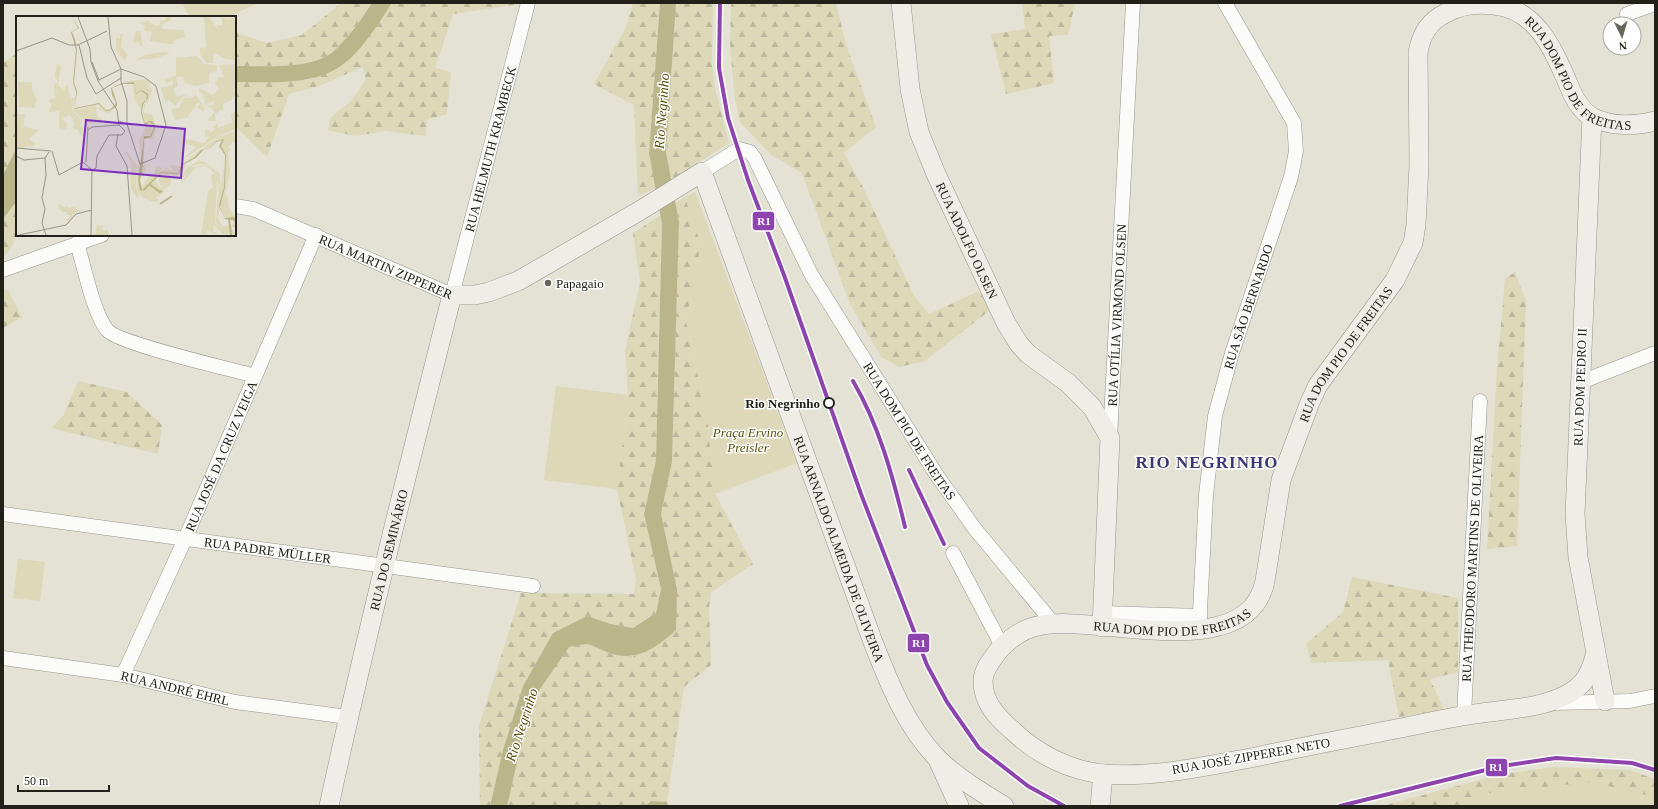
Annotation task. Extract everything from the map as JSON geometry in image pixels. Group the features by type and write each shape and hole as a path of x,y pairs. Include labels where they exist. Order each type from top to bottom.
{"street":[{"name":"RUA HELMUTH KRAMBECK","path":"452,295 528,3"},
{"name":"RUA ADOLFO OLSEN","path":"900,3 910,89 919,132 936,174 1006,324 1019,344 1028,354 1068,383 1092,407 1110,438"},
{"name":"RUA OTÍLIA VIRMOND OLSEN","path":"1102,620 1133,3"},
{"name":"RUA SÃO BERNARDO","path":"1200,623 1206,495 1215,416 1232,353 1291,177 1296,151 1294,123 1225,3"},
{"name":"RUA DOM PIO DE FREITAS","path":"680,186 739,149 750,152 755,159 811,274 936,474 975,528 1053,623 1102,620 1222,624 1243,614 1257,603 1262,594 1279,487 1310,402 1318,385 1395,280 1412,243 1416,225 1419,165 1417,70 1420,40 1427,28 1437,17 1450,10 1482,3 1502,5 1520,13 1535,25 1554,52 1571,92 1580,106 1592,117 1616,124 1635,124 1655,121"},
{"path":"1627,14 1655,4"},
{"name":"RUA DOM PEDRO II","path":"1592,117 1575,534 1595,656 1605,701"},
{"name":"RUA ARNALDO ALMEIDA DE OLIVEIRA","path":"702,172 883,667 897,698 915,730 938,759 985,795 1004,806"},
{"name":"RUA MARTIN ZIPPERER","path":"236,206 253,209 452,295 475,295 489,292 518,281 680,186"},
{"name":"RUA JOSÉ DA CRUZ VEIGA","path":"122,675 185,539 316,235"},
{"path":"3,270 99,236"},
{"path":"77,243 98,313 108,331 114,336 255,376"},
{"name":"RUA DO SEMINÁRIO","path":"329,806 348,717 384,566 452,295"},
{"path":"1581,382 1655,353"},
{"name":"RUA THEODORO MARTINS DE OLIVEIRA","path":"1464,715 1480,401"},
{"name":"RUA PADRE MÜLLER","path":"3,514 533,586"},
{"path":"953,553 1002,646"},
{"name":"RUA JOSÉ ZIPPERER NETO","path":"1053,623 1029,628 1014,636 1002,646 991,660 983,678 984,697 994,714 1020,738 1040,752 1063,764 1081,770 1103,774 1182,771 1464,715 1546,704 1630,701 1655,696"},
{"path":"1546,704 1567,695 1582,685 1590,675 1595,656"},
{"name":"RUA ANDRÉ EHRL","path":"3,658 122,675 234,702 348,717"},
{"name":"RUA ARNALDO ALMEIDA DE OLIVEIRA","path":"938,759 959,806"},
{"path":"1100,806 1103,774"},
{"path":"964,806 970,801 985,795"}],"green space":[{"path":"182,3 258,3 230,16 188,16"},
{"path":"341,3 372,3 345,40 334,51 325,57 287,66 236,66 236,32 267,43 302,35"},
{"path":"392,3 515,3 514,5 453,14 435,68 451,72 447,114 427,120 426,136 385,131 355,136 328,130 330,118 351,101 366,80 363,67 319,86 289,94 267,157 236,127 236,82 278,82 312,79 369,37"},
{"path":"633,3 660,3 649,153 656,188 638,196 634,105 594,84 626,27"},
{"path":"676,3 713,3 712,64 715,88 729,143 671,180 666,152"},
{"path":"731,3 836,3 846,45 876,127 844,153 864,189 914,296 929,314 979,291 990,310 925,361 899,367 881,357 850,304 802,173 771,155 740,122 735,98 730,47"},
{"path":"1022,3 1075,3 1068,35 1049,36 1054,83 1006,94 991,34 1025,29"},
{"path":"16,54 15,151 3,175 3,63"},
{"name":"Praça Ervino Preisler","path":"695,192 797,463 715,494 707,416 686,321 699,257 698,235 685,197"},
{"path":"685,197 698,235 699,257 686,321 707,416 715,494 753,564 711,592 709,607 711,665 684,687 667,802 651,801 645,806 507,806 519,754 538,692 569,646 586,643 609,653 633,657 677,589 661,514 672,462 679,222 675,203"},
{"path":"16,203 16,236 12,246 3,257 3,219"},
{"path":"661,215 656,460 644,514 661,589 656,613 633,628 611,624 587,616 553,633 523,686 503,750 490,806 480,806 479,726 521,593 634,594 636,579 617,489 628,395 625,352 640,281 633,233"},
{"path":"1515,272 1526,301 1517,546 1487,549 1497,368 1505,279"},
{"path":"7,288 22,317 3,328 3,290"},
{"path":"78,381 127,392 162,425 158,454 51,428 63,416"},
{"path":"556,386 628,395 617,489 544,480"},
{"path":"18,559 45,562 40,601 13,598"},
{"path":"1352,577 1458,598 1458,672 1430,679 1444,710 1399,717 1388,660 1311,663 1306,644 1343,612"},
{"path":"1554,767 1630,770 1655,779 1655,806 1381,806 1503,774"},
{"path":"1591,782 1655,797 1655,806 1474,806 1472,795"}],"water":[{"path":"372,3 392,3 370,36 357,52 350,59 331,72 305,80 236,82 236,66 287,66 325,57 334,51 345,40"},
{"path":"660,3 676,3 666,152 679,222 672,462 661,514 677,589 676,630 652,648 636,655 617,655 585,644 569,647 538,692 519,754 507,806 490,806 503,750 523,686 553,633 587,616 611,624 633,628 656,613 661,589 644,514 656,460 662,224 649,153"},
{"path":"16,141 16,202 3,219 3,175 15,151"},
{"path":"651,801 667,802 668,806 645,806"}],"transit line":[{"name":"R1","path":"720,3 719,68 728,118 748,180 784,275 861,494 927,665 947,702 979,748 1028,786 1064,806"},
{"name":"R1","path":"853,381 878,433 890,470 905,527"},
{"name":"R1","path":"909,470 944,544"},
{"name":"R1","path":"1340,806 1502,766 1556,758 1632,763 1655,770"}],"place":[{"name":"Papagaio","path":"548,283"},
{"name":"Rio Negrinho","path":"829,403"}],"district":[{"name":"RIO NEGRINHO","path":"1207,462"}]}
